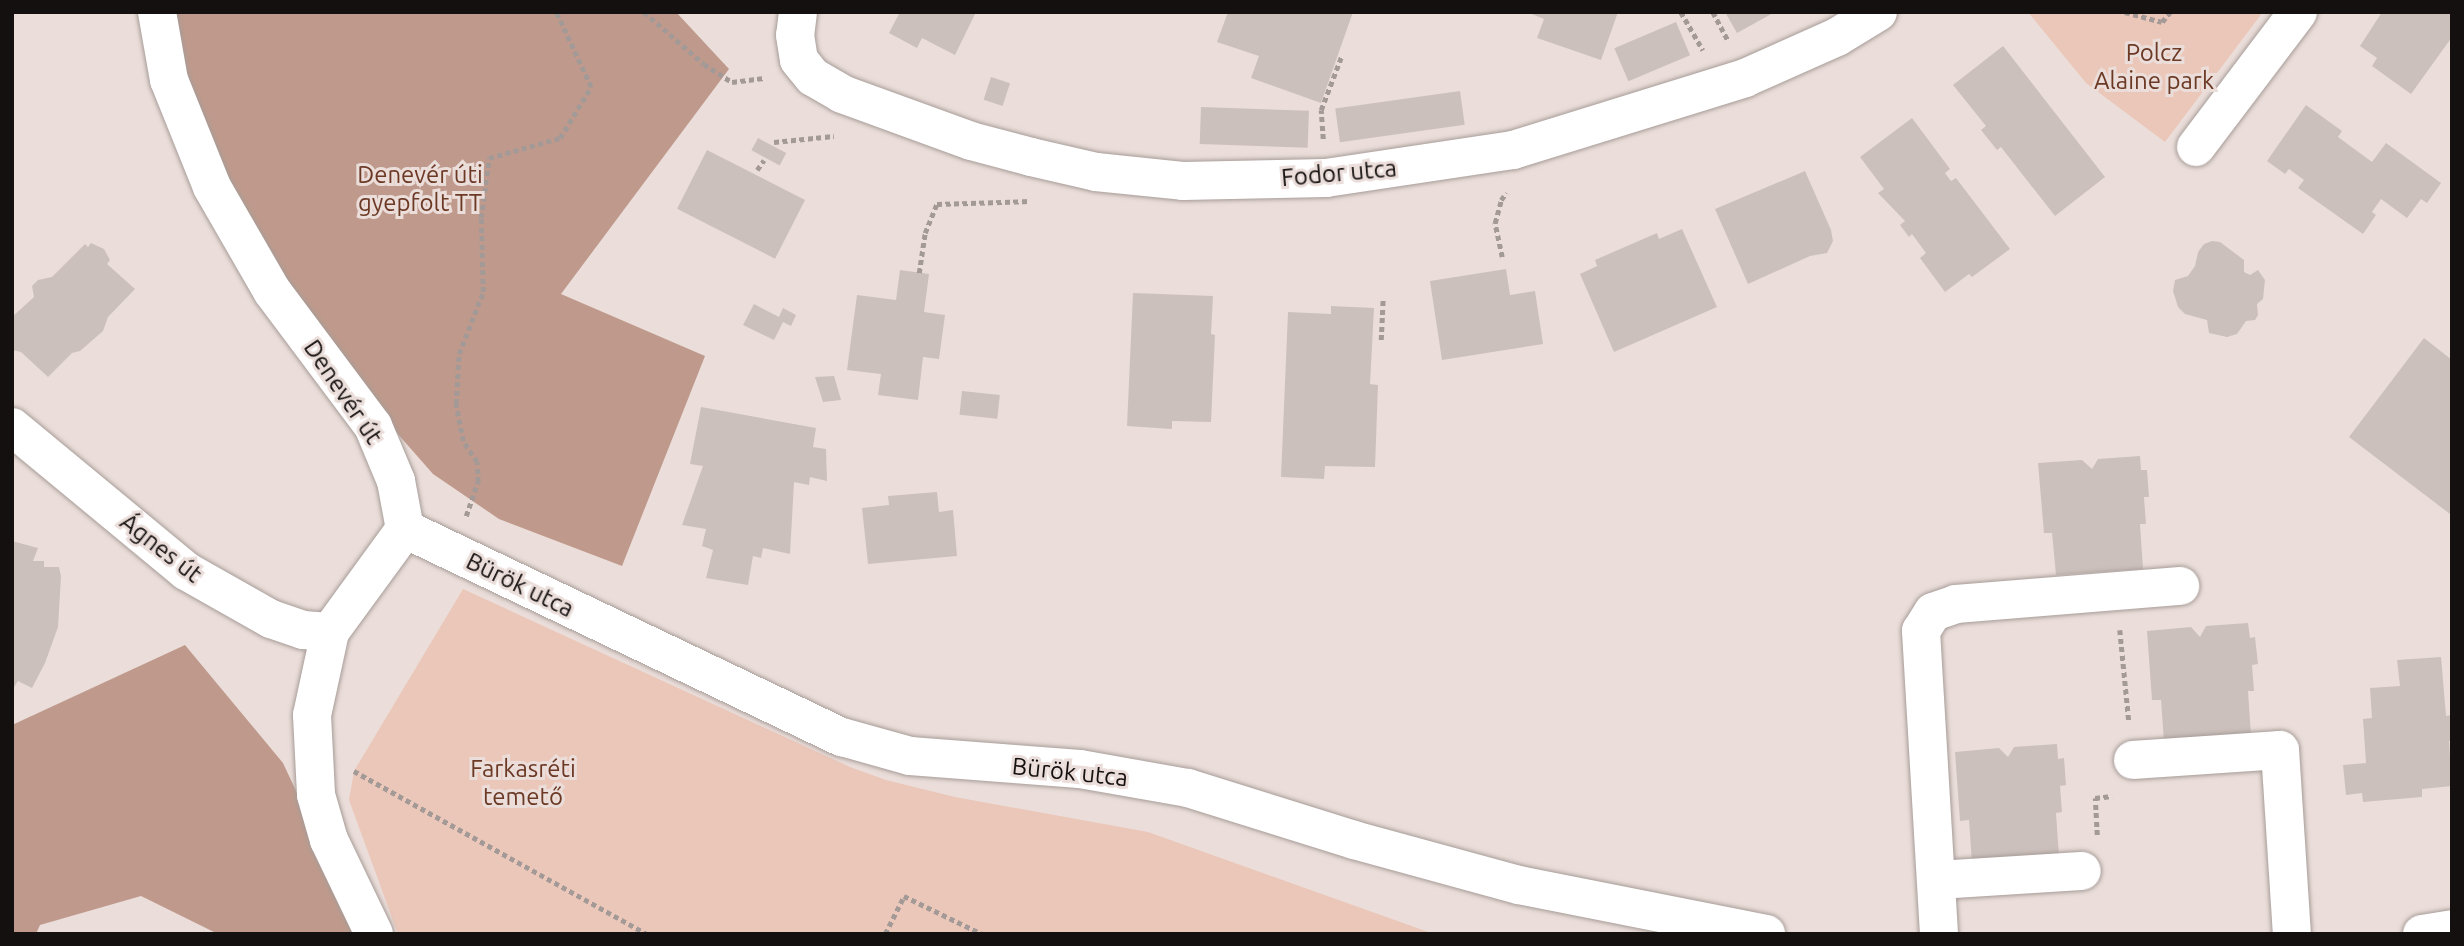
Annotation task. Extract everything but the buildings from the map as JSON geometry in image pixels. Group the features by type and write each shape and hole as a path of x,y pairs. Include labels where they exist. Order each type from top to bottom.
{"street":[{"name":"Denevér út","path":"157,12 169,80 212,187 272,291 373,426 396,481 405,529"},
{"path":"798,12 795,35 799,60"},
{"name":"Fodor utca","path":"799,60 813,77 842,94 961,137 1031,158 1096,172 1183,181 1326,178 1527,146 1775,67 1837,37 1878,12"},
{"path":"2196,147 2298,12"},
{"name":"Ágnes út","path":"12,426 186,571 271,619 303,630 330,632"},
{"name":"Bürök utca","path":"405,529 842,737 910,757 1080,769 1188,788 1354,840 1519,885 1766,934"},
{"path":"374,934 330,840 316,794 312,715 330,632 405,529"},
{"path":"1939,934 1921,631 1933,612 1956,604 2180,586"},
{"path":"2133,760 2280,750 2292,934"},
{"path":"1937,880 2082,871"},
{"path":"2422,934 2452,929"}],"path":[{"path":"453,553 478,482 477,463 463,441 456,404 459,354 483,292 481,218 489,158 560,138 591,87 556,12"},
{"path":"644,12 704,64 732,82 769,77 799,60"},
{"path":"1713,12 1728,38"},
{"path":"2125,12 2162,22 2170,12"},
{"path":"1326,178 1321,110 1342,55"},
{"path":"1502,257 1495,223 1501,200 1528,156 1527,146"},
{"path":"757,170 764,159"},
{"path":"919,272 925,233 937,204 1031,201"},
{"path":"1381,341 1383,298"},
{"path":"316,794 354,771 648,934"},
{"path":"885,934 904,896 982,934"}],"green space":[{"name":"Denevér úti gyepfolt TT","path":"157,12 676,12 729,69 561,294 705,356 622,566 499,519 433,474 272,291"},
{"name":"Polcz Alaine park","path":"2028,12 2263,12 2165,142 2086,83"},
{"name":"Farkasréti temető","path":"463,589 850,767 886,780 955,797 1148,832 1434,934 398,934 349,800 354,771"},
{"path":"185,645 283,763 363,934 218,934 141,896 40,925 36,934 12,934 12,725"}]}
